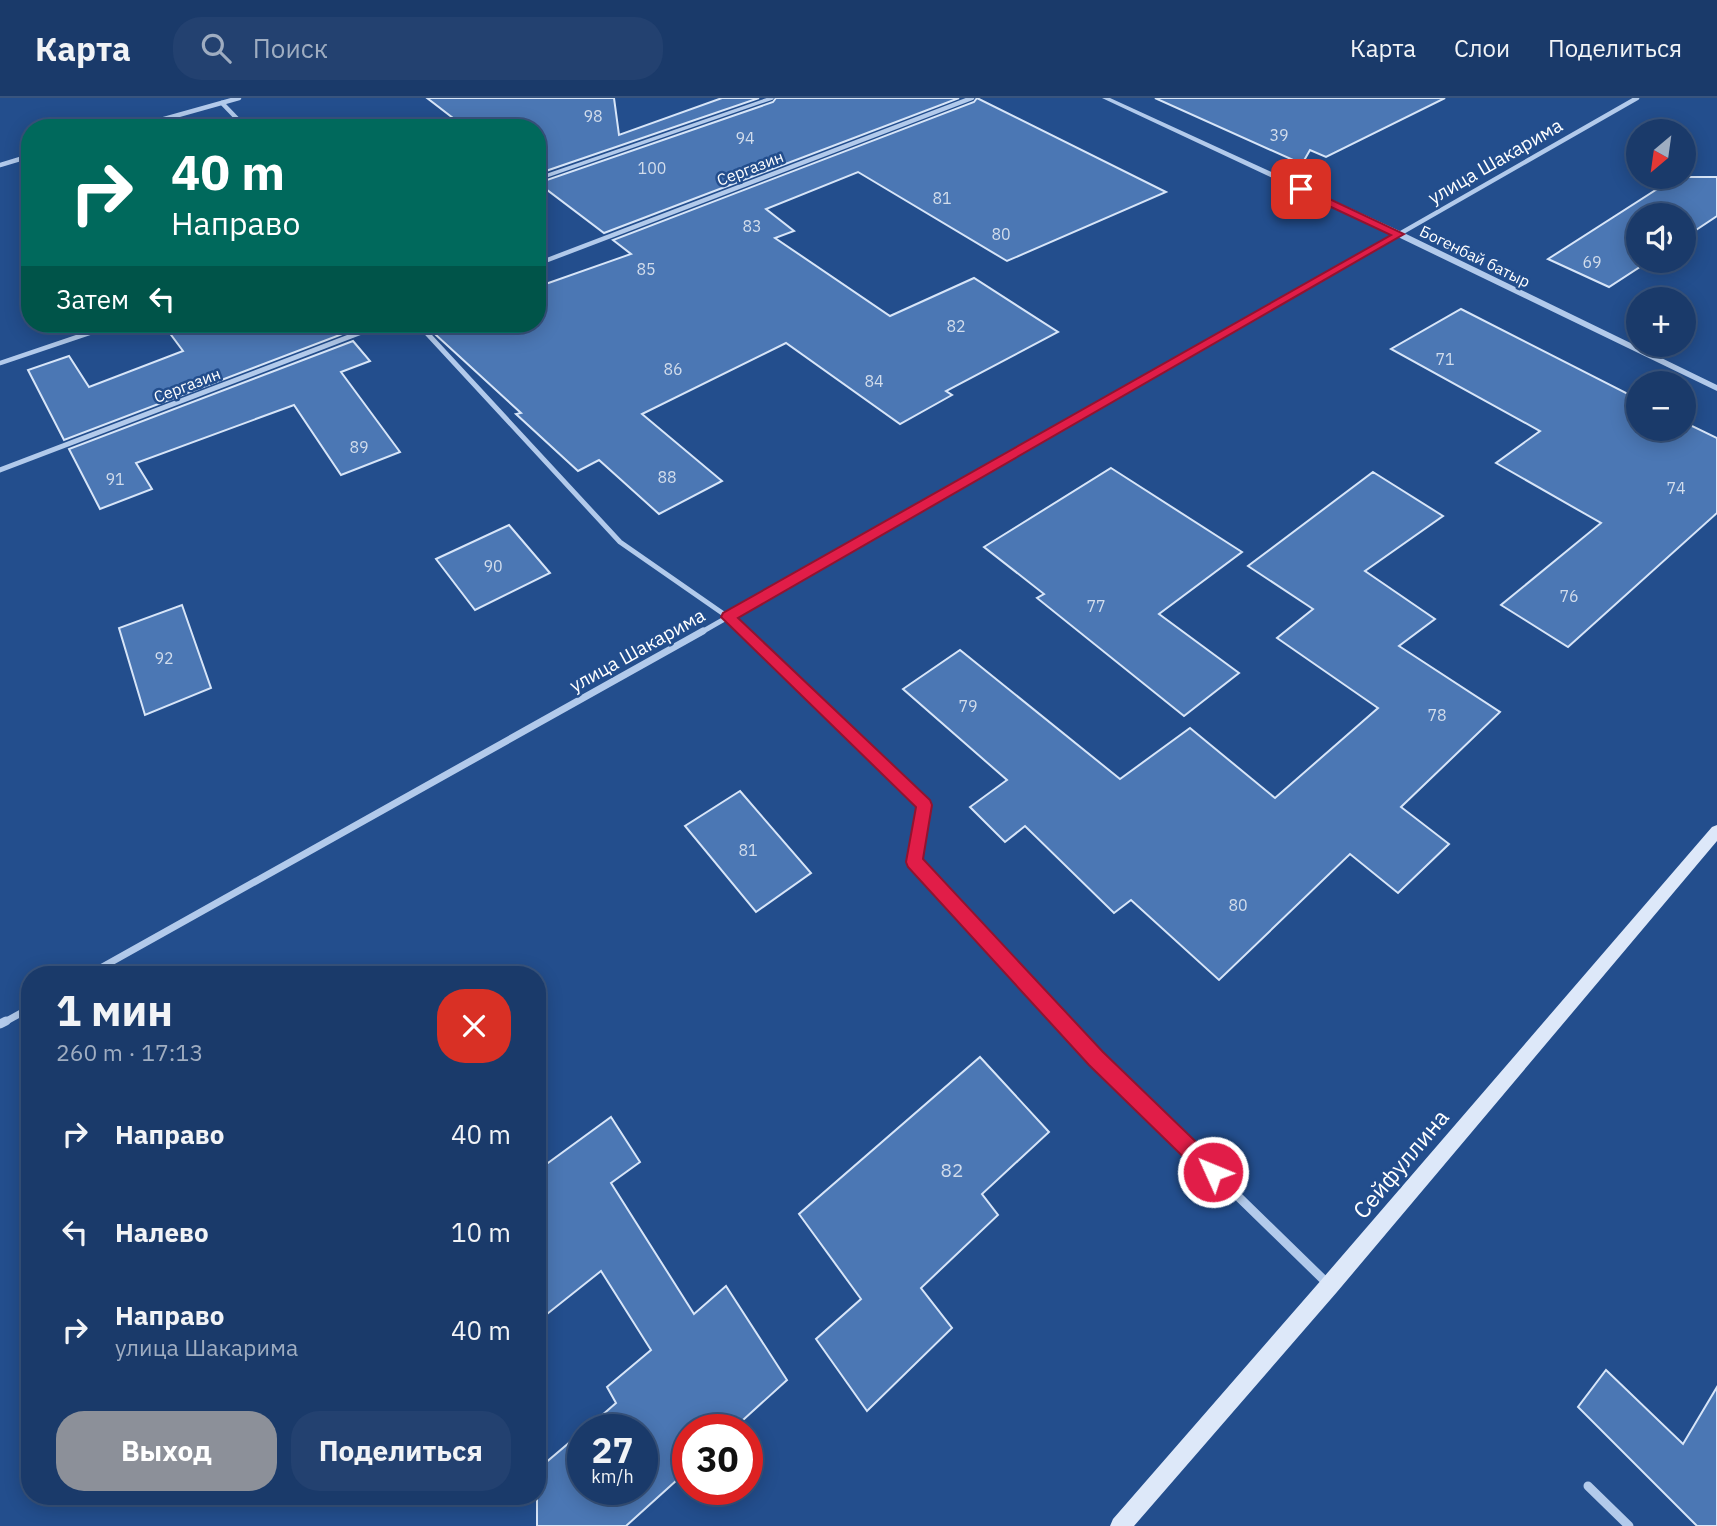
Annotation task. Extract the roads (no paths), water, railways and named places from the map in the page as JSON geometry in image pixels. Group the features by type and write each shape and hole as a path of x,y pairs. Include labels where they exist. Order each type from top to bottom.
{"main road":[{"name":"Сейфуллина","path":"1120,1526 1330,1286 1717,831"}],"street":[{"path":"164,119 239,98"},
{"name":"Сергазин","path":"546,260 972,98"},
{"name":"Богенбай батыр","path":"1105,98 1399,234 1717,388"},
{"name":"улица Шакарима","path":"104,966 728,617 1637,98"},
{"path":"222,103 237,119"},
{"path":"0,165 21,159"},
{"name":"Сергазин","path":"0,470 359,333"},
{"path":"426,333 620,542 728,617 925,805 914,862 1096,1058 1330,1286"},
{"path":"0,1024 21,1012"},
{"path":"1588,1486 1629,1526"}],"lane":[{"path":"546,176 772,98"},
{"path":"0,363 89,333"}]}
